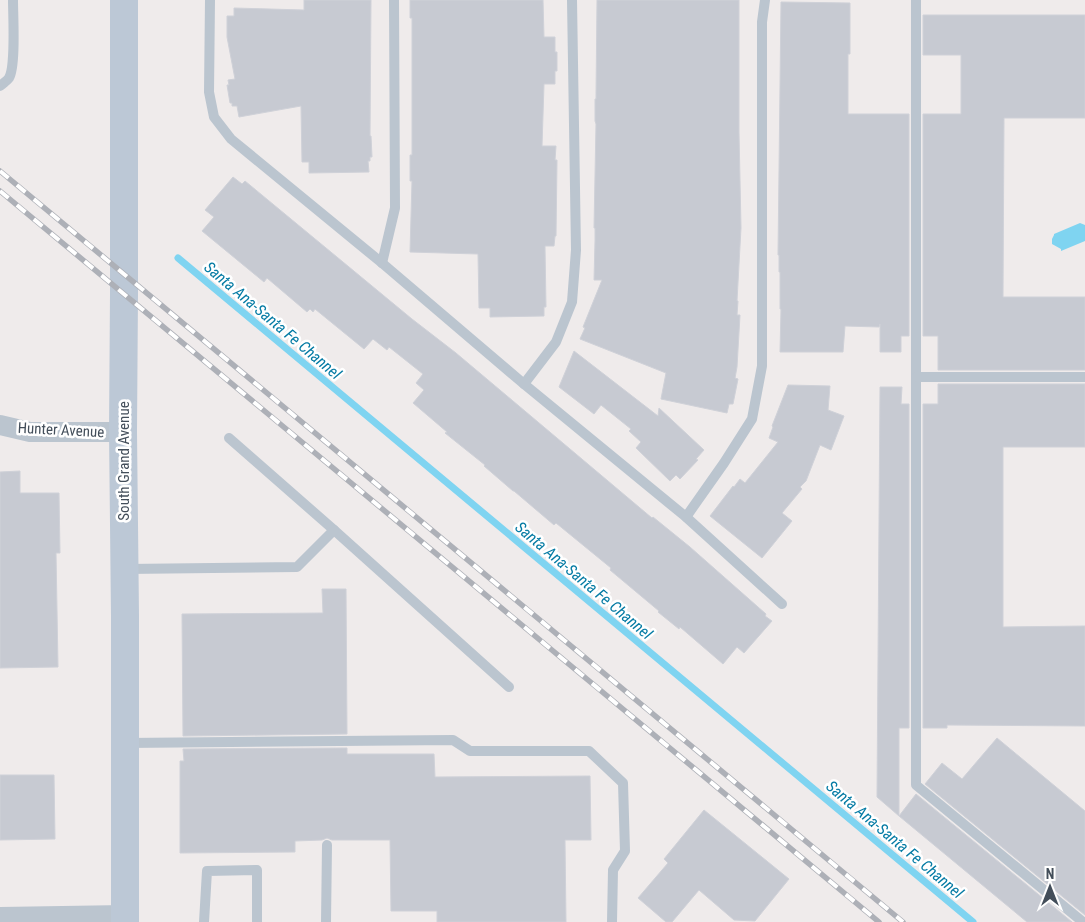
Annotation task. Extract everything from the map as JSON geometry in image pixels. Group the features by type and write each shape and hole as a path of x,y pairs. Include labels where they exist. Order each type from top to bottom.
{"main road":[{"name":"South Grand Avenue","path":"124,0 125,918"}],"street":[{"name":"Hunter Avenue","path":"0,425 30,432 123,432"},
{"path":"0,917 125,918"}],"lane":[{"path":"0,86 8,79 12,70 14,0"},
{"path":"210,0 209,92 214,117 231,139 382,262 524,384 686,517 782,604"},
{"path":"382,262 395,208 394,0"},
{"path":"524,384 556,342 572,302 576,250 572,0"},
{"path":"686,517 752,419 762,366 762,32 765,0"},
{"path":"916,0 916,785 1083,922"},
{"path":"917,377 1085,377"},
{"path":"229,438 509,687"},
{"path":"125,569 296,567 334,530"},
{"path":"125,743 453,740 470,751 589,751 623,783 625,851 613,870 612,922"},
{"path":"326,922 327,845"},
{"path":"204,922 207,871 257,870 257,922"}],"water":[{"path":"1080,223 1085,225 1085,241 1061,251 1061,249 1052,244 1054,234"}],"building":[{"path":"304,0 371,0 370,136 372,157 368,161 369,172 309,173 309,162 302,162 301,106 239,117 237,106 232,106 232,103 230,103 228,80 235,79 227,37 227,16 234,16 234,8 304,10"},
{"path":"410,0 543,0 544,37 555,37 555,52 557,52 555,84 544,84 542,146 556,146 555,160 557,160 556,236 554,246 545,246 546,307 544,307 544,316 490,317 490,308 479,308 478,254 410,252 412,18 410,18"},
{"path":"597,0 739,0 741,228 737,315 740,315 735,378 738,379 733,404 729,404 727,413 661,399 666,373 580,339 602,280 594,280"},
{"path":"781,2 850,3 848,114 909,114 909,336 901,336 901,352 880,352 880,324 879,327 845,326 843,352 780,352 781,309 778,255"},
{"path":"923,15 1085,15 1085,118 1004,118 1003,297 1085,297 1085,370 938,370 938,336 923,336 923,114 961,114 961,55 923,55"},
{"path":"233,177 242,184 245,181 456,353 652,518 690,547 766,614 765,616 772,621 744,653 737,647 723,664 680,627 679,629 658,612 610,570 611,568 556,523 554,525 445,433 447,432 413,403 424,390 416,383 423,374 389,347 387,350 373,339 364,349 315,309 313,312 310,309 307,312 267,278 264,282 202,231 214,217 205,210"},
{"path":"574,351 658,416 659,408 704,450 696,459 698,460 680,479 676,475 670,481 636,448 641,442 629,431 631,429 601,405 594,414 559,387"},
{"path":"938,384 1085,384 1085,447 1003,447 1003,627 1085,626 1085,726 947,725 947,728 923,728 923,404 938,404"},
{"path":"788,385 830,386 828,410 844,416 831,450 820,445 806,481 800,487 802,489 782,513 792,521 762,558 710,516 740,479 745,483 778,442 769,438"},
{"path":"880,387 902,387 901,404 909,404 909,728 899,728 899,816 877,797"},
{"path":"20,471 20,493 59,493 60,553 56,553 58,667 0,668 0,472"},
{"path":"322,589 346,589 347,734 183,736 182,614 323,613"},
{"path":"997,738 1085,811 1085,915 925,784 942,763 962,779"},
{"path":"347,748 347,754 434,754 435,777 590,776 591,840 565,840 566,922 437,922 437,911 391,911 390,840 332,840 327,838 322,840 295,841 295,852 180,853 180,761 184,761 183,749"},
{"path":"0,775 54,775 55,839 0,840"},
{"path":"916,794 1072,922 1027,922 899,816"},
{"path":"704,810 789,879 755,921 734,920 699,890 672,922 666,922 638,898 668,863 664,859"}],"waterway":[{"name":"Santa Ana-Santa Fe Channel","path":"178,258 973,922"}],"railway":[{"path":"0,171 903,922"},
{"path":"0,191 879,922"}]}
